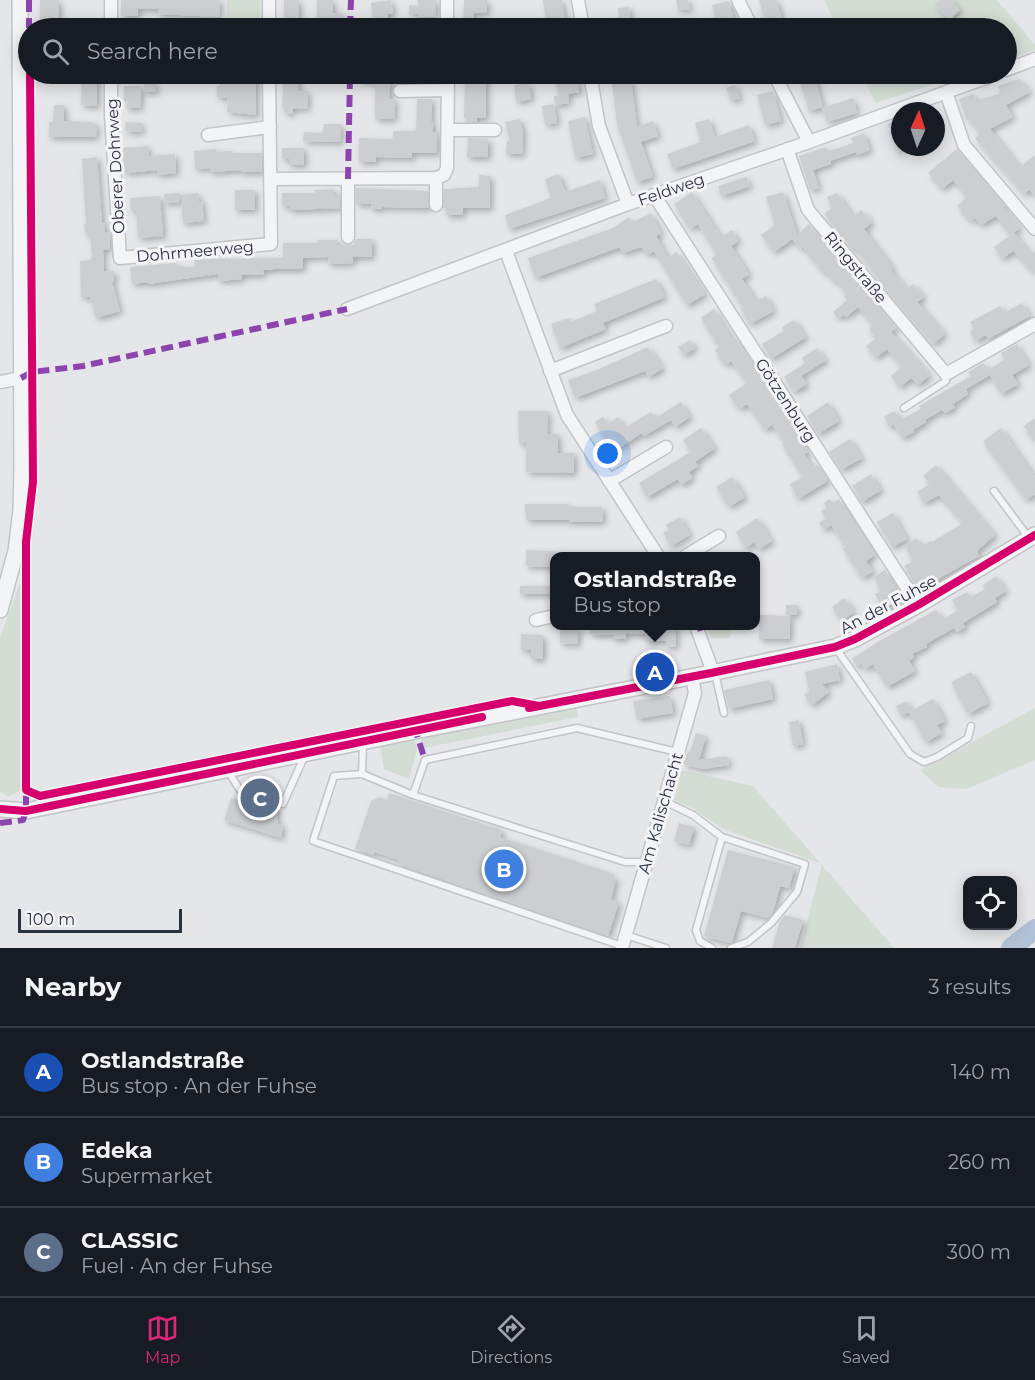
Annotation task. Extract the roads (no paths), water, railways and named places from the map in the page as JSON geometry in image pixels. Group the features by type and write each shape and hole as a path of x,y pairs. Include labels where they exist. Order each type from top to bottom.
{"street":[{"path":"20,0 20,18"},
{"path":"111,0 111,18"},
{"path":"269,0 269,18"},
{"path":"447,0 447,18"},
{"path":"578,0 581,18"},
{"path":"738,0 747,18"},
{"path":"1017,66 1035,59"},
{"path":"0,610 16,550 21,510 20,84"},
{"name":"Oberer Dohrweg","path":"111,84 120,258"},
{"path":"269,84 270,179 436,178 444,175 447,168 448,84"},
{"path":"592,84 599,126 628,204"},
{"path":"779,84 809,142"},
{"name":"Feldweg","path":"347,309 628,204 968,84"},
{"path":"400,91 448,90"},
{"path":"946,92 964,145 1035,229"},
{"path":"208,135 270,127"},
{"path":"448,129 495,130"},
{"name":"Ringstraße","path":"787,149 808,210 946,374"},
{"path":"436,178 436,205"},
{"name":"Dohrmeerweg","path":"120,258 271,244 270,179"},
{"path":"348,179 348,237"},
{"name":"Götzenburg","path":"654,195 918,604"},
{"path":"506,251 567,415 655,552"},
{"path":"946,374 1035,324"},
{"path":"550,371 666,326"},
{"path":"0,382 21,378"},
{"path":"609,481 666,447"},
{"path":"693,552 719,536"},
{"name":"An der Fuhse","path":"0,809 26,811 713,673 834,646 855,639 1032,537"},
{"path":"536,620 550,617"},
{"path":"697,630 713,673"},
{"name":"Am Kalischacht","path":"623,943 694,693 692,677"}],"lane":[{"path":"904,408 946,381 946,374"},
{"name":"An der Fuhse","path":"994,492 1032,537"},
{"name":"An der Fuhse","path":"834,646 910,754 924,762 937,757 968,738 970,726"},
{"path":"713,673 724,713"},
{"path":"413,795 425,760 577,728 677,752"},
{"path":"362,774 363,742"},
{"path":"227,769 240,790 283,804 306,754"},
{"path":"646,862 626,862 413,795 362,774 334,776 313,841 623,943 666,948"},
{"path":"663,801 693,815 722,837 805,864 797,892 771,923 747,942 731,948"},
{"path":"712,948 700,941 696,930 722,837"}],"waterway":[{"path":"1011,948 1035,929"}],"place":[{"name":"Ostlandstraße","path":"655,672"},
{"name":"CLASSIC","path":"260,798"},
{"name":"Edeka","path":"504,869"}]}
